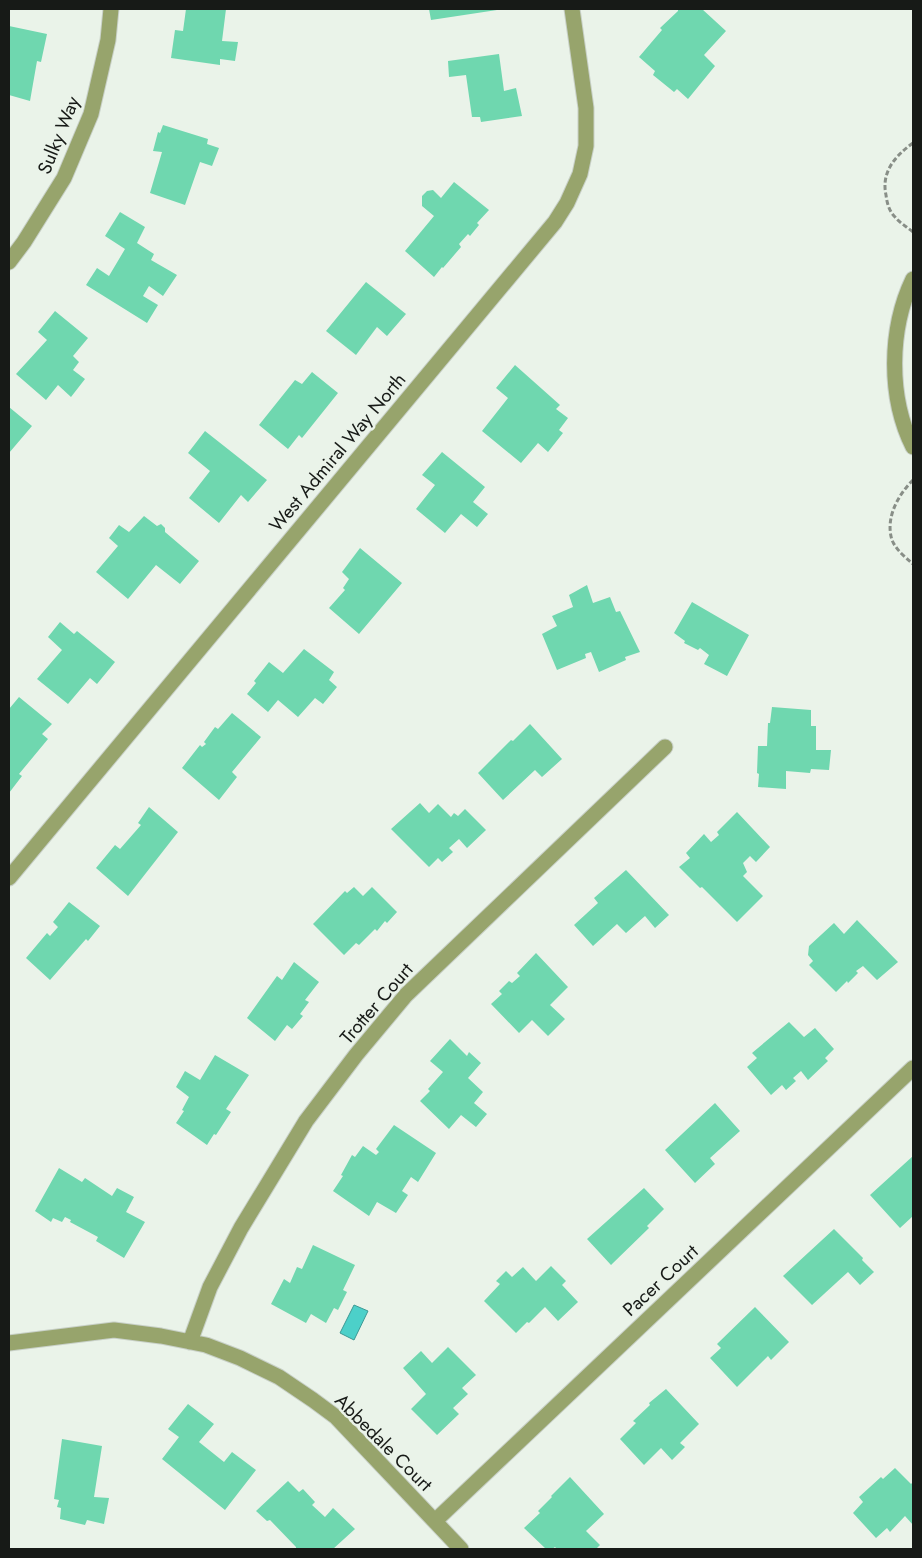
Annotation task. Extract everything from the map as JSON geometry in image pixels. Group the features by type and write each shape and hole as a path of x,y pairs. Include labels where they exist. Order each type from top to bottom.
{"street":[{"name":"Sulky Way","path":"9,262 24,242 64,178 91,114 108,40 111,9"},
{"name":"West Admiral Way North","path":"9,878 554,222 566,203 580,174 586,146 586,108 572,9"},
{"path":"913,279 907,292 900,321 895,377 898,406 906,434 913,447"},
{"name":"Trotter Court","path":"190,1342 210,1288 241,1228 306,1121 356,1055 406,995 666,747"},
{"name":"Pacer Court","path":"435,1521 913,1068"},
{"name":"Abbedale Court","path":"9,1343 114,1330 206,1345 240,1358 279,1377 336,1417 461,1549"}],"path":[{"path":"913,143 895,159 886,174 884,189 888,205 895,217 913,232"},
{"path":"913,480 903,490 893,510 891,526 892,540 899,551 913,564"}],"water":[{"path":"354,1305 368,1311 354,1340 340,1333"}],"building":[{"path":"186,9 226,9 222,41 238,42 235,61 220,59 220,65 171,58 175,30 183,31"},
{"path":"429,9 497,9 497,10 431,20"},
{"path":"678,9 702,9 726,31 704,55 715,66 688,99 677,89 674,92 653,75 655,71 639,57 662,30 660,28"},
{"path":"9,26 47,34 41,62 37,61 30,101 9,95"},
{"path":"499,54 504,91 516,88 522,116 481,122 480,117 472,117 466,75 449,77 448,61"},
{"path":"163,125 208,139 207,144 219,148 212,166 200,162 185,205 150,193 162,152 153,151 158,132 160,133"},
{"path":"454,182 489,210 477,223 479,225 470,236 468,234 459,244 461,247 434,277 405,251 434,216 422,206 422,196 427,191 433,190 441,198"},
{"path":"120,212 145,227 137,243 154,254 151,260 177,275 163,296 149,286 143,296 158,305 147,323 86,285 97,268 109,276 125,249 105,236"},
{"path":"366,282 406,314 387,336 377,327 356,355 326,331"},
{"path":"55,311 88,338 73,356 79,362 73,370 85,379 71,397 58,385 46,400 16,374 47,340 38,332"},
{"path":"515,365 560,405 556,409 568,418 559,430 563,433 548,452 538,443 521,463 482,431 508,398 496,388"},
{"path":"312,372 338,393 302,438 299,435 288,449 259,425 295,380 302,384"},
{"path":"9,407 32,426 9,453"},
{"path":"205,431 267,480 248,502 241,495 219,523 189,498 210,471 188,453"},
{"path":"442,452 485,487 473,502 488,514 477,527 461,514 445,533 416,509 435,485 422,475"},
{"path":"144,516 157,526 161,524 165,528 165,532 199,561 180,584 156,565 128,599 96,572 118,546 109,538 119,525 129,532"},
{"path":"360,548 402,583 359,634 329,608 345,590 343,588 349,579 342,572"},
{"path":"587,585 593,603 610,597 616,612 620,611 640,652 625,657 626,660 599,672 591,652 585,654 586,658 557,670 542,634 557,626 552,616 573,607 569,595"},
{"path":"692,602 749,635 727,676 704,664 709,655 700,648 698,650 684,643 685,641 674,633"},
{"path":"60,622 74,634 77,631 115,662 97,684 90,678 68,704 37,679 62,650 48,637"},
{"path":"304,649 334,672 329,680 337,687 323,704 315,698 298,717 278,700 268,712 247,694 256,683 254,681 269,662 283,673"},
{"path":"19,697 52,724 42,734 48,739 19,774 22,776 9,793 9,709"},
{"path":"772,707 811,710 811,726 816,726 816,750 831,750 829,770 811,769 810,773 786,771 786,789 758,787 758,746 767,746 768,723 770,723"},
{"path":"232,713 261,737 232,772 237,777 219,800 182,768 200,745 202,747 206,744 204,742 215,727 218,729"},
{"path":"530,724 562,759 542,777 535,770 503,800 478,773"},
{"path":"420,803 429,813 438,804 451,817 454,813 458,816 465,809 486,830 467,848 459,839 449,848 453,852 442,862 438,858 429,867 391,829"},
{"path":"149,807 178,832 128,896 96,868 115,845 120,849 141,825 138,823"},
{"path":"737,812 770,847 756,862 750,856 743,863 747,872 743,876 763,896 737,922 679,867 690,858 686,853 704,834 711,842 719,835 717,832"},
{"path":"626,870 669,915 655,928 645,916 626,933 617,924 593,946 574,925 598,903 594,898"},
{"path":"354,887 363,896 372,887 397,912 387,923 385,921 377,931 375,929 359,945 356,943 344,955 313,924 345,891 347,893"},
{"path":"69,902 100,926 50,980 26,958 47,933 50,936 58,927 53,922"},
{"path":"857,920 898,962 877,980 863,966 856,971 858,973 848,983 847,981 836,992 809,965 813,961 808,955 809,946 834,923 844,934"},
{"path":"536,953 568,987 550,1005 565,1019 548,1036 532,1020 519,1033 491,1004 502,994 499,991 509,981 512,983 520,976 517,973"},
{"path":"294,962 319,982 305,1000 309,1002 300,1014 303,1016 292,1029 287,1025 275,1041 247,1018 277,976 282,980"},
{"path":"789,1022 804,1037 815,1028 834,1049 825,1058 828,1061 808,1080 801,1071 793,1078 796,1081 786,1090 782,1085 771,1095 747,1067 757,1058 752,1053"},
{"path":"450,1039 467,1056 469,1052 481,1063 468,1078 483,1092 474,1103 487,1114 476,1127 461,1115 449,1129 420,1101 430,1091 428,1089 443,1072 430,1061"},
{"path":"215,1055 249,1075 226,1109 231,1112 207,1145 176,1123 184,1111 182,1110 189,1097 176,1087 185,1071 200,1080"},
{"path":"715,1103 740,1131 710,1158 715,1164 695,1183 665,1150"},
{"path":"394,1125 436,1153 418,1182 411,1177 402,1191 408,1195 396,1213 377,1202 369,1216 333,1191 343,1176 341,1175 352,1155 355,1157 363,1146 376,1155 379,1152 376,1149"},
{"path":"913,1156 913,1216 900,1228 870,1195"},
{"path":"59,1168 82,1182 85,1178 112,1196 117,1188 134,1197 126,1212 145,1222 124,1258 96,1241 98,1237 70,1222 71,1220 65,1217 62,1222 53,1218 51,1222 35,1211"},
{"path":"644,1188 664,1209 647,1226 649,1228 611,1265 587,1239"},
{"path":"834,1229 874,1272 860,1285 848,1272 812,1305 783,1276"},
{"path":"313,1245 355,1265 343,1290 347,1292 338,1310 334,1308 326,1323 311,1314 306,1323 271,1304 284,1279 290,1283 297,1267 302,1269"},
{"path":"551,1266 566,1281 562,1285 578,1302 558,1321 545,1307 516,1333 484,1301 500,1284 496,1281 506,1271 512,1277 523,1267 536,1281"},
{"path":"755,1307 789,1342 771,1360 768,1356 737,1387 710,1358 721,1348 717,1344"},
{"path":"448,1347 476,1375 462,1388 468,1394 453,1408 459,1414 437,1435 411,1409 426,1394 403,1368 421,1351 432,1363"},
{"path":"666,1389 699,1424 680,1443 685,1447 672,1460 661,1448 644,1465 620,1439 636,1423 633,1421 650,1405 649,1403"},
{"path":"188,1404 214,1424 199,1442 224,1462 232,1452 256,1470 225,1510 162,1459 179,1437 168,1429"},
{"path":"62,1439 102,1446 94,1497 109,1498 104,1524 87,1520 85,1525 60,1519 61,1508 57,1507 59,1500 54,1499"},
{"path":"895,1468 911,1484 913,1482 913,1525 905,1516 890,1532 887,1528 876,1538 853,1513 863,1502 859,1497 881,1477 883,1479"},
{"path":"570,1477 604,1514 586,1531 600,1545 596,1549 557,1549 555,1547 546,1549 524,1528 540,1513 538,1511"},
{"path":"288,1481 299,1492 303,1489 315,1502 312,1505 325,1517 333,1508 355,1529 333,1549 296,1549 270,1520 267,1521 256,1511"}]}
